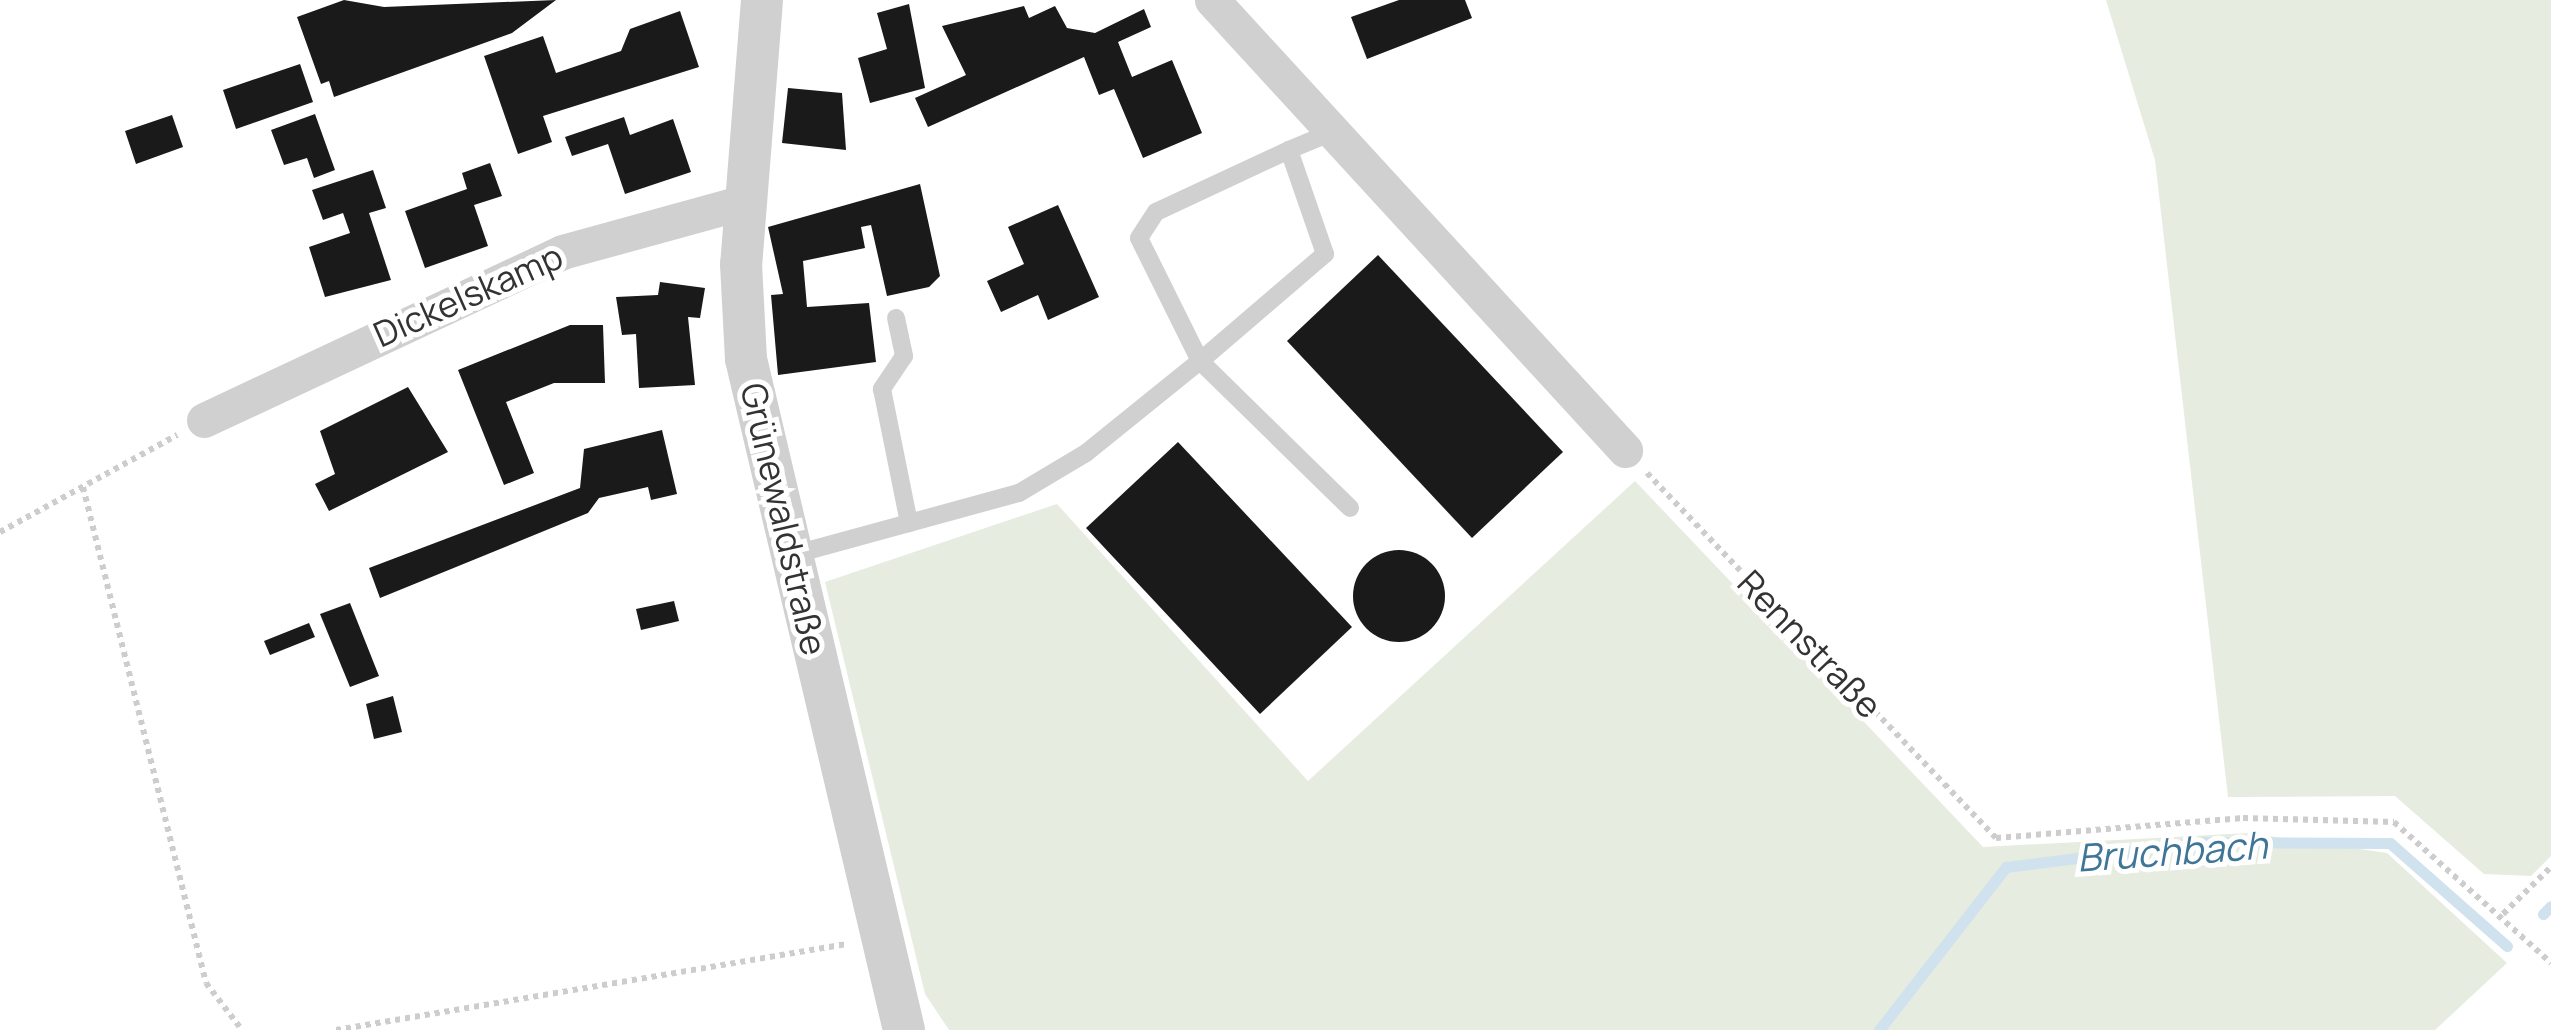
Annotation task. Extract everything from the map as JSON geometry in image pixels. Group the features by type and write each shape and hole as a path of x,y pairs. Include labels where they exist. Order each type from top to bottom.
{"street":[{"name":"Grünewaldstraße","path":"762,0 744,202 746,359 904,1030"},
{"path":"1212,0 1626,450"},
{"name":"Dickelskamp","path":"204,420 562,252 744,202"}],"lane":[{"path":"1332,132 1156,212 1138,238 1200,361 1350,508"},
{"path":"792,556 1019,493 1086,453 1200,361 1324,254 1289,150"},
{"path":"896,318 904,356 882,389 909,524"}],"path":[{"path":"0,532 204,420"},
{"name":"Rennstraße","path":"1626,450 1996,838 2243,818 2394,822 2503,914 2551,962"},
{"path":"83,487 206,983 242,1030"},
{"path":"2503,914 2551,868"},
{"path":"336,1030 852,943"}],"shaded area":[{"path":"2106,0 2551,0 2551,856 2531,876 2484,874 2395,796 2228,797 2155,160"},
{"path":"1635,481 1983,847 2249,833 2387,853 2507,963 2435,1030 949,1030 925,994 825,582 1057,504 1308,781"}],"building":[{"path":"344,0 384,7 556,0 512,33 334,97 329,81 321,84 297,17"},
{"path":"1399,0 1465,0 1472,18 1367,59 1351,17"},
{"path":"909,4 925,88 870,103 858,58 887,49 877,13"},
{"path":"1024,6 1029,18 1055,6 1067,28 1095,33 1144,9 1151,27 1118,42 1132,77 1172,60 1202,133 1143,158 1114,89 1099,95 1084,57 928,127 915,98 966,75 942,26"},
{"path":"680,11 699,67 543,116 552,142 518,154 484,56 543,36 556,73 621,51 630,29"},
{"path":"300,64 313,102 236,129 223,90"},
{"path":"788,88 842,93 846,150 782,143"},
{"path":"315,114 335,170 314,178 307,158 284,165 271,130"},
{"path":"172,115 183,147 136,164 125,131"},
{"path":"624,117 630,135 673,119 691,172 625,194 608,144 572,156 565,137"},
{"path":"490,163 502,196 474,205 488,246 425,268 405,211 467,189 462,173"},
{"path":"373,170 386,208 369,213 391,280 325,297 309,247 350,233 343,213 323,220 312,190"},
{"path":"920,184 940,276 929,287 887,296 871,225 861,227 865,248 803,261 807,307 869,303 876,362 778,375 771,295 783,294 768,227"},
{"path":"1058,205 1099,297 1048,320 1038,295 1001,312 987,281 1024,264 1008,227"},
{"path":"1378,255 1563,452 1472,538 1287,341"},
{"path":"660,282 705,288 700,318 688,317 695,385 639,388 636,334 622,335 616,297 658,295"},
{"path":"570,325 603,325 605,383 554,383 506,402 534,473 504,485 458,370"},
{"path":"408,387 448,452 329,511 315,484 335,474 320,431"},
{"path":"662,430 677,494 651,500 648,487 599,498 588,513 380,598 369,568 580,488 584,449"},
{"path":"1178,442 1352,627 1260,714 1086,528"},
{"path":"1399,550 1417,554 1431,564 1441,578 1445,596 1441,614 1431,628 1417,638 1399,642 1381,638 1367,628 1357,614 1353,596 1357,578 1367,564 1381,554"},
{"path":"674,601 679,621 641,630 636,609"},
{"path":"350,603 379,676 350,687 320,614"},
{"path":"309,623 315,637 270,655 264,641"},
{"path":"393,696 402,732 374,739 366,704"}],"waterway":[{"name":"Bruchbach","path":"1879,1030 2006,867 2205,842 2390,843 2507,946"},
{"name":"Bruchbach","path":"2543,914 2551,906"}]}
